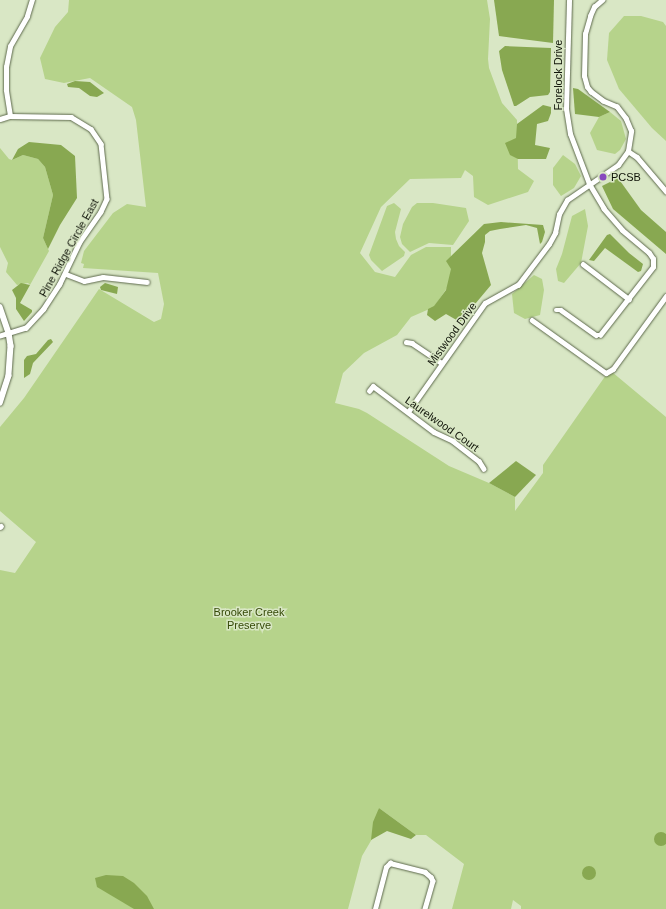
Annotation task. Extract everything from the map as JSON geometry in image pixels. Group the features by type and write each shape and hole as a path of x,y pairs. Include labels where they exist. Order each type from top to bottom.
{"street":[{"path":"10,116 6,90 6,67 10,46 27,16 32,0"},
{"name":"Forelock Drive","path":"569,0 566,109 570,134 589,184 604,209 622,230 649,253 653,259 653,267 629,299"},
{"path":"602,0 594,8 585,34 584,76 587,87 603,101 617,107 626,119 631,131 628,151 637,157 666,191"},
{"name":"Pine Ridge Circle East","path":"0,119 10,116 71,117 91,129 101,144 107,199 101,212 80,242 66,274 55,294 30,325 0,336"},
{"name":"Mistwood Drive","path":"408,412 485,303 518,285 549,244 555,233 559,214 567,200 618,165 628,151"},
{"path":"556,310 561,310 596,335 600,335 629,299 583,264"},
{"path":"66,274 84,281 104,277 147,282"},
{"path":"532,320 606,373 613,369 666,296"},
{"path":"0,307 9,333 11,346 10,366 0,403"},
{"path":"406,342 412,343 442,363"},
{"name":"Laurelwood Court","path":"369,391 374,386 434,432 453,441 479,461 484,469"},
{"path":"374,909 386,867 390,863 424,872 432,877 433,881 425,909"}],"green space":[{"name":"Brooker Creek Preserve","path":"69,0 487,0 490,19 489,68 502,103 517,120 518,169 534,181 528,192 488,205 474,197 473,176 465,170 461,178 410,179 381,207 360,253 375,272 395,277 411,255 426,247 451,247 451,282 434,307 411,317 397,335 364,353 343,373 335,403 359,409 367,413 449,466 489,483 515,497 515,511 543,473 543,465 606,375 612,372 666,417 666,909 521,909 521,906 513,900 511,909 452,909 464,864 426,835 416,835 379,808 372,839 362,856 348,909 0,909 0,570 15,573 36,542 0,511 0,427 24,398 99,289 154,322 161,319 164,304 158,273 83,268 84,264 81,263 84,251 113,213 127,204 146,207 136,120 132,107 90,78 64,83 45,79 40,58 55,27 68,12"},
{"path":"624,16 641,16 663,22 666,26 666,141 652,128 619,89 607,60 609,33"},
{"path":"610,112 621,121 626,139 620,150 615,154 597,150 590,133 599,117"},
{"path":"0,148 9,159 12,160 23,155 38,159 45,167 53,195 43,238 49,251 30,285 28,283 17,285 6,272 8,263 0,247"},
{"path":"563,155 575,164 581,176 574,188 561,196 553,185 553,168"},
{"path":"394,203 401,209 395,232 396,239 399,246 405,252 404,256 382,271 371,260 369,255 387,206"},
{"path":"417,203 433,203 466,208 469,221 453,245 429,243 410,252 402,244 400,237 403,224 412,207"},
{"path":"585,209 588,226 581,263 564,283 558,281 556,269 562,254 572,216"},
{"path":"534,275 542,279 544,290 540,315 525,319 514,313 512,294"}],"shaded area":[{"path":"494,0 554,0 553,43 499,36"},
{"path":"505,46 551,48 550,92 548,95 530,97 514,106 502,70 499,51"},
{"path":"75,81 90,82 104,93 97,97 90,96 79,88 68,87 67,84"},
{"path":"573,88 578,89 610,112 599,117 575,114"},
{"path":"543,105 551,107 551,113 548,121 537,124 535,145 550,148 546,159 518,159 510,155 505,143 516,138 517,124"},
{"path":"29,142 61,145 75,156 77,198 60,225 48,249 43,238 53,195 45,167 38,159 23,155 12,160 18,149"},
{"path":"618,178 641,210 666,232 666,254 613,209 602,186"},
{"path":"501,222 543,225 545,232 542,242 540,244 537,228 526,225 490,231 485,235 482,253 491,285 460,322 446,314 435,321 427,315 428,309 434,306 446,290 451,269 446,261 484,224"},
{"path":"610,234 629,253 643,264 641,271 638,272 605,248 594,261 589,260 607,235"},
{"path":"21,283 30,285 20,303 32,310 24,321 16,309 16,298 12,290"},
{"path":"105,283 118,287 117,294 101,290 100,287"},
{"path":"51,339 53,342 33,363 30,374 24,378 24,360 27,356 36,354 48,340"},
{"path":"516,461 536,475 515,497 489,483"},
{"path":"379,808 416,835 411,839 387,831 371,840 373,822"},
{"path":"661,832 666,834 668,839 666,844 661,846 656,844 654,839 656,834"},
{"path":"589,866 594,868 596,873 594,878 589,880 584,878 582,873 584,868"},
{"path":"106,875 123,876 134,883 147,896 154,909 134,909 97,887 95,878"}],"place":[{"name":"PCSB","path":"603,177"}]}
